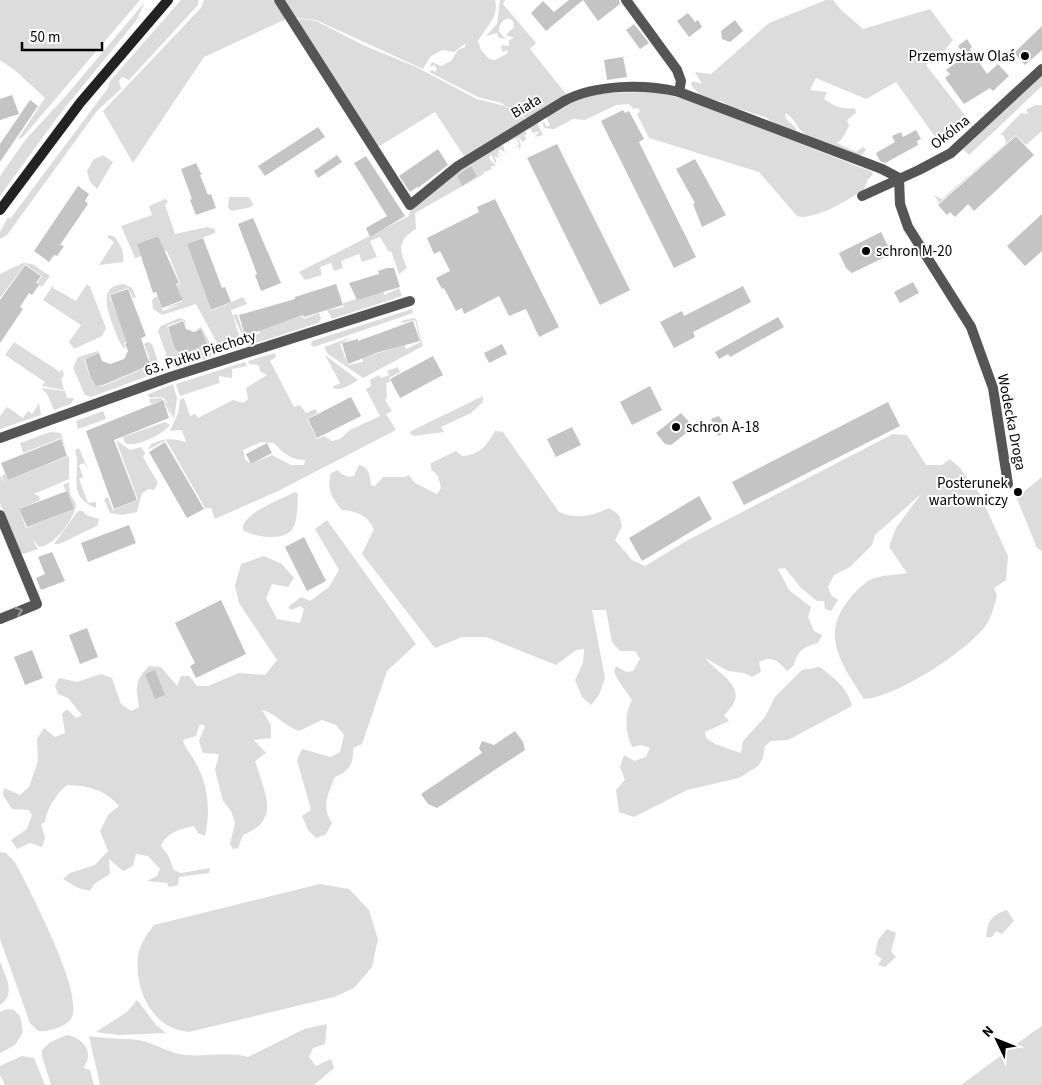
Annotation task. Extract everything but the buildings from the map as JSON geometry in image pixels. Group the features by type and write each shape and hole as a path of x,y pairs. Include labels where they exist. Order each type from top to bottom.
{"main road":[{"path":"0,210 80,103 168,0"}],"street":[{"name":"Biała","path":"279,0 410,205 458,166 575,95 613,89 651,87 679,92 882,169 898,178"},
{"path":"626,0 677,70 681,81 679,92"},
{"name":"Okólna","path":"862,196 951,153 1042,70"},
{"name":"Wodecka Droga","path":"898,178 900,204 908,227 971,327 993,388 1008,484"},
{"name":"63. Pułku Piechoty","path":"0,438 170,377 410,301"},
{"path":"0,515 37,604 0,619"}],"shaded area":[{"path":"0,0 140,0 22,138 18,139 45,98 17,72 0,60"},
{"path":"181,0 199,0 197,6 129,80 122,77 119,81 121,89 97,111 7,235 0,239 0,232 8,217 10,219 108,88 110,81"},
{"path":"204,0 273,0 286,19 204,57 133,163 103,111 201,8"},
{"path":"283,0 495,0 494,17 478,41 481,50 489,59 495,60 508,53 507,50 502,52 501,45 509,46 509,40 514,38 506,35 514,27 513,21 508,18 502,22 499,30 506,39 499,38 497,33 486,36 497,24 500,0 505,0 503,4 536,43 530,49 566,94 527,119 501,103 478,97 429,72 432,70 435,72 437,69 434,65 430,67 432,62 441,66 451,61 458,50 465,47 466,43 454,52 442,50 430,57 423,69 316,20 295,18"},
{"path":"826,0 833,0 840,9 863,29 930,9 953,40 939,57 926,65 971,123 947,143 941,145 896,82 866,99 816,78 810,90 827,92 824,99 842,108 855,108 856,113 847,120 849,126 842,139 837,143 856,152 863,147 866,149 862,155 856,155 822,144 810,137 801,131 791,117 785,113 786,119 796,128 796,131 780,127 765,117 740,109 733,109 723,102 701,96 691,85 692,81 702,84 695,72 711,74 769,23"},
{"path":"145,2 136,21 59,115 0,196 0,176 26,139 64,98"},
{"path":"296,20 316,21 363,45 416,67 477,99 505,106 525,119 464,156 435,112 378,147"},
{"path":"1042,75 1042,86 969,155 963,149"},
{"path":"606,93 661,93 695,102 872,172 873,175 868,179 864,190 842,203 817,214 797,216 759,172 649,138 637,114 640,111 638,108 634,109 629,104 616,105 585,120 573,119 554,129 545,128 542,123 544,122 547,127 550,125 546,117 537,123 543,135 535,137 539,131 533,133 530,128 525,131 527,134 524,136 527,138 523,142 517,136 521,145 519,151 519,146 514,148 519,144 516,138 509,141 509,145 508,142 503,144 505,153 500,149 498,151 502,157 497,152 499,158 494,156 497,162 495,163 491,154 489,158 496,166 491,166 492,169 484,171 484,174 415,213 416,229 405,237 401,246 402,256 407,268 399,274 391,251 389,252 380,237 370,241 377,257 362,262 359,254 341,261 343,268 334,271 331,263 320,267 322,275 305,280 299,272 409,216 411,205 448,177 575,99"},
{"path":"1035,105 1042,105 1042,131 1026,145 1016,135 939,203 934,195 942,199 1005,144 1006,141 1003,135 1000,135 1021,113 1028,114 1026,110"},
{"path":"103,155 113,162 97,189 90,182 87,171 93,160"},
{"path":"229,197 249,197 253,204 251,207 232,211 228,208"},
{"path":"165,199 168,201 165,205 175,234 207,227 215,229 215,233 187,244 211,311 243,297 247,304 231,310 243,347 228,351 217,343 196,304 162,315 153,309 152,300 157,296 162,309 183,301 177,285 180,283 167,251 164,251 158,236 137,244 141,256 135,258 121,226 152,215 149,206","holes":["182,304 163,311 162,309"]},
{"path":"109,235 115,237 120,246 123,252 123,262 99,265 114,242 107,237"},
{"path":"23,263 32,264 50,276 42,287 37,284 42,276 25,264 0,298 0,274"},
{"path":"54,284 53,288 76,301 87,284 90,287 106,328 102,336 74,349 69,342 81,325 43,300"},
{"path":"124,284 132,288 136,297 133,298 128,288 109,295 128,342 124,343 125,349 114,328 107,307 107,294 110,289"},
{"path":"399,288 402,296 332,319 327,310 344,307 343,303 383,291 384,295"},
{"path":"412,309 413,313 314,347 311,345 312,341"},
{"path":"319,313 321,318 318,323 247,346 233,315 237,314 245,337 260,333 259,329 302,316 304,319"},
{"path":"179,318 185,320 186,326 183,320 167,326 175,349 180,354 187,353 207,344 201,329 195,331 201,327 211,345 211,357 177,368 169,363 158,331 161,326"},
{"path":"416,319 423,346 363,378 328,354 324,347 352,337 340,344 348,365 363,362 362,358 405,345 406,349 421,342 415,320 403,323 402,321"},
{"path":"14,342 60,372 62,369 64,375 61,379 64,390 42,386 45,382 5,355"},
{"path":"148,342 152,344 158,362 156,373 91,397 85,395 73,368 78,357 98,351 99,353 84,359 91,380 96,386 103,386 149,366 149,357 144,344"},
{"path":"275,353 276,357 270,361 294,407 300,405 306,413 315,409 318,413 307,419 317,439 324,436 332,441 340,439 350,430 380,416 366,389 371,386 370,380 379,375 381,378 389,375 387,371 398,367 400,372 389,378 390,382 386,383 387,397 385,400 392,411 386,414 396,430 278,491 215,519 211,508 205,508 166,440 148,450 151,444 164,440 172,439 186,442 182,430 170,431 178,413 180,400 184,398 190,416 195,414 198,418 233,400 243,403 248,399 246,388 267,375 260,371 259,365 249,364 248,361","holes":["261,442 274,443 288,455 296,459 305,460 304,465 291,465 272,455 251,464 245,459 243,450"]},
{"path":"325,355 358,380 349,386 338,389 332,387 340,383"},
{"path":"245,362 247,366 232,369 232,378 219,376 219,383 180,396 176,384"},
{"path":"173,384 177,398 174,419 168,405 173,420 163,400 151,404 149,399 161,398 168,404 165,399 161,397 151,398 147,395"},
{"path":"41,388 65,391 67,398 74,398 71,404 54,410 47,394"},
{"path":"483,396 483,402 471,413 441,427 444,432 414,436 410,433 411,431"},
{"path":"39,403 41,415 0,429 0,416 7,407 23,418 28,411 32,414"},
{"path":"103,411 106,419 78,429 76,421"},
{"path":"165,422 170,425 156,436 136,444 125,443 123,437"},
{"path":"495,431 503,432 559,512 572,516 584,516 609,508 619,515 622,526 615,540 632,560 645,566 688,540 893,434 907,435 926,465 942,465 950,459 960,468 979,493 1008,556 1006,580 994,588 997,596 986,625 961,649 946,661 894,691 864,699 849,675 838,652 835,628 839,615 847,602 865,583 876,578 907,573 889,547 896,528 921,494 875,535 872,545 850,567 834,575 828,587 831,595 838,600 831,611 825,609 824,601 817,601 801,588 785,568 778,569 789,590 811,607 808,617 814,631 822,635 818,643 805,648 799,653 794,665 787,671 778,662 767,659 759,662 761,672 752,677 744,673 728,671 705,658 731,684 736,698 724,715 729,721 705,732 706,738 715,744 741,753 743,741 765,717 775,697 802,670 820,667 844,688 852,706 788,740 771,741 765,746 763,758 758,766 739,778 687,790 634,817 619,812 616,790 625,780 620,767 624,755 634,761 646,757 650,748 641,745 632,747 626,723 629,705 632,700 614,671 616,666 626,672 633,671 640,659 635,651 620,651 612,642 606,610 592,610 605,678 599,695 591,705 582,697 575,680 583,663 584,649 576,650 556,665 486,637 462,637 435,648 362,554 374,529 371,524 361,515 352,511 342,510 331,493 329,484 331,473 338,470 341,474 349,477 354,476 359,465 367,470 371,485 375,486 383,477 405,477 409,475 415,483 437,494 441,488 438,476 431,469 431,463 456,451 462,456 474,454 486,445"},
{"path":"50,432 61,433 66,451 61,438 23,453 20,443"},
{"path":"116,440 130,450 141,447 145,453 143,457 158,483 154,490 149,489 142,493 137,512 122,515 110,513 104,499 108,497 113,510 138,500"},
{"path":"79,448 88,470 84,463 79,465 83,477 79,479 88,503 96,502 96,508 86,503 80,497 77,490 77,459 75,450"},
{"path":"69,456 69,479 34,494 39,496 40,500 19,509 26,528 74,509 63,485 69,482 70,494 76,504 72,517 63,531 51,542 39,547 32,538 38,549 23,554 19,551 0,503 0,476 5,484 1,476 5,474 8,480"},
{"path":"1042,477 1042,551 1037,548 1015,494 1022,493"},
{"path":"295,492 298,494 297,515 294,526 285,535 270,537 255,535 243,530 248,518 272,503"},
{"path":"78,511 83,511 86,515 99,519 97,526 59,544 54,544"},
{"path":"327,520 416,644 387,671 362,744 353,748 353,758 347,770 335,777 326,806 332,823 326,834 316,838 308,830 302,816 311,810 297,760 302,749 331,757 340,752 344,735 336,725 322,720 299,731 262,710 271,725 271,738 254,740 266,753 255,761 265,794 266,813 263,821 255,829 243,835 238,848 233,849 230,844 235,823 231,811 223,801 215,770 219,754 203,753 199,741 205,726 200,724 196,736 183,740 199,769 205,787 208,816 205,836 198,833 194,826 189,827 170,834 161,846 168,855 174,870 181,873 210,868 209,873 179,877 178,885 169,887 167,883 147,881 157,876 160,869 148,856 136,854 133,866 123,871 109,859 110,874 94,884 90,891 78,888 63,879 70,873 95,865 108,851 100,831 108,815 119,806 102,792 82,786 67,785 50,806 45,822 41,824 45,838 42,847 30,843 17,849 11,840 27,829 32,815 29,810 12,809 3,795 4,788 20,795 29,787 38,761 37,739 44,728 55,737 65,733 62,714 67,709 76,718 82,715 68,698 58,694 55,686 59,678 77,682 101,674 112,678 121,704 131,711 139,707 137,694 138,680 149,666 161,667 177,686 181,676 189,676 197,686 208,686 239,673 265,675 277,660 239,603 235,586 241,564 264,556 282,564 294,578 288,587 272,584 266,598 277,619 300,623 304,609 300,606 292,610 288,607 301,597 310,601 329,587 339,570 315,529"},
{"path":"0,852 6,853 15,862 53,940 70,985 73,1004 72,1017 66,1024 57,1028 38,1031 30,1023 0,939"},
{"path":"320,884 349,889 369,910 378,939 372,967 354,988 334,997 189,1032 165,1024 148,1006 139,982 138,956 142,943 154,925"},
{"path":"1007,910 1014,921 1002,934 996,931 992,937 986,937 991,919"},
{"path":"887,929 896,933 891,951 896,957 885,967 878,965 882,959 875,954 878,940"},
{"path":"0,961 9,990 5,1001 0,1005"},
{"path":"137,1000 156,1025 166,1033 119,1035 96,1032 127,1012"},
{"path":"7,1009 14,1010 20,1016 23,1032 15,1045 0,1053 0,1012"},
{"path":"327,1024 325,1044 313,1048 309,1057 316,1066 331,1059 334,1068 314,1085 100,1085 89,1036 139,1040 180,1054 232,1054 248,1057 304,1029"},
{"path":"1042,1026 1042,1085 961,1085 1033,1032"},
{"path":"66,1035 79,1040 86,1047 88,1056 84,1068 90,1070 94,1085 51,1085 42,1050 49,1043"},
{"path":"22,1056 34,1058 45,1085 5,1085 0,1075 0,1066"}],"place":[{"name":"Przemysław Olaś","path":"1025,56"},
{"name":"schron M-20","path":"866,251"},
{"name":"schron A-18","path":"676,427"},
{"name":"Posterunek wartowniczy","path":"1018,492"}]}
